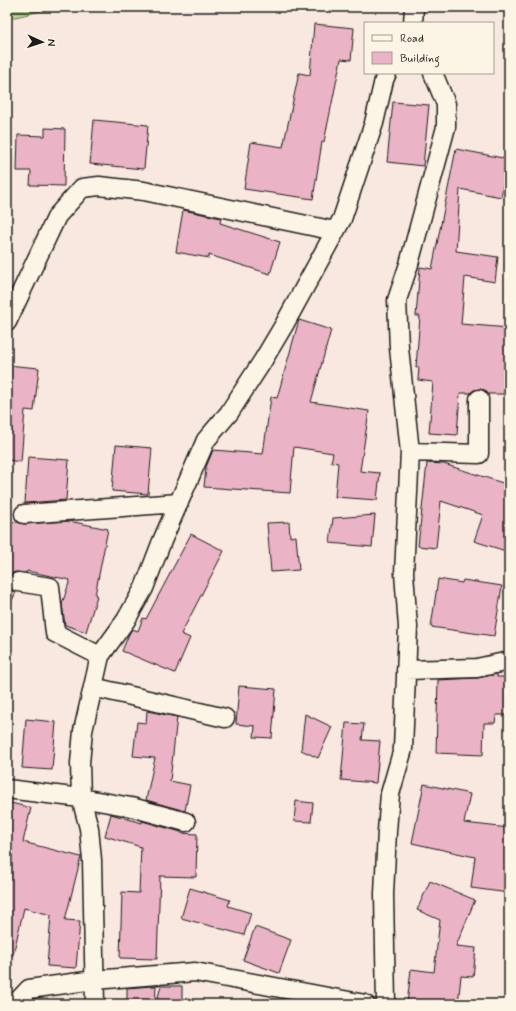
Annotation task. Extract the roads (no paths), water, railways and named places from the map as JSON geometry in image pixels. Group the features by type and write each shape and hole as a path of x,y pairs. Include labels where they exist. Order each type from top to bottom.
{"street":[{"path":"413,22 414,7"},
{"path":"94,1004 92,860 89,828 81,798 80,763 83,731 100,656 126,620 144,588 162,541 206,440 229,413 262,362 342,219 375,117 387,74"},
{"path":"386,1004 384,894 387,831 390,794 403,749 408,627 404,573 410,452 399,348 398,300 446,127 446,104 433,74"},
{"path":"7,322 57,216 82,188 99,186 144,191 335,231"},
{"path":"410,452 479,454 479,399"},
{"path":"24,514 179,503"},
{"path":"18,582 50,587 55,633 100,656"},
{"path":"406,670 477,668 509,661"},
{"path":"93,687 225,718"},
{"path":"7,789 131,806 186,822"},
{"path":"14,1004 29,989 94,980 195,972 365,1004"}]}
